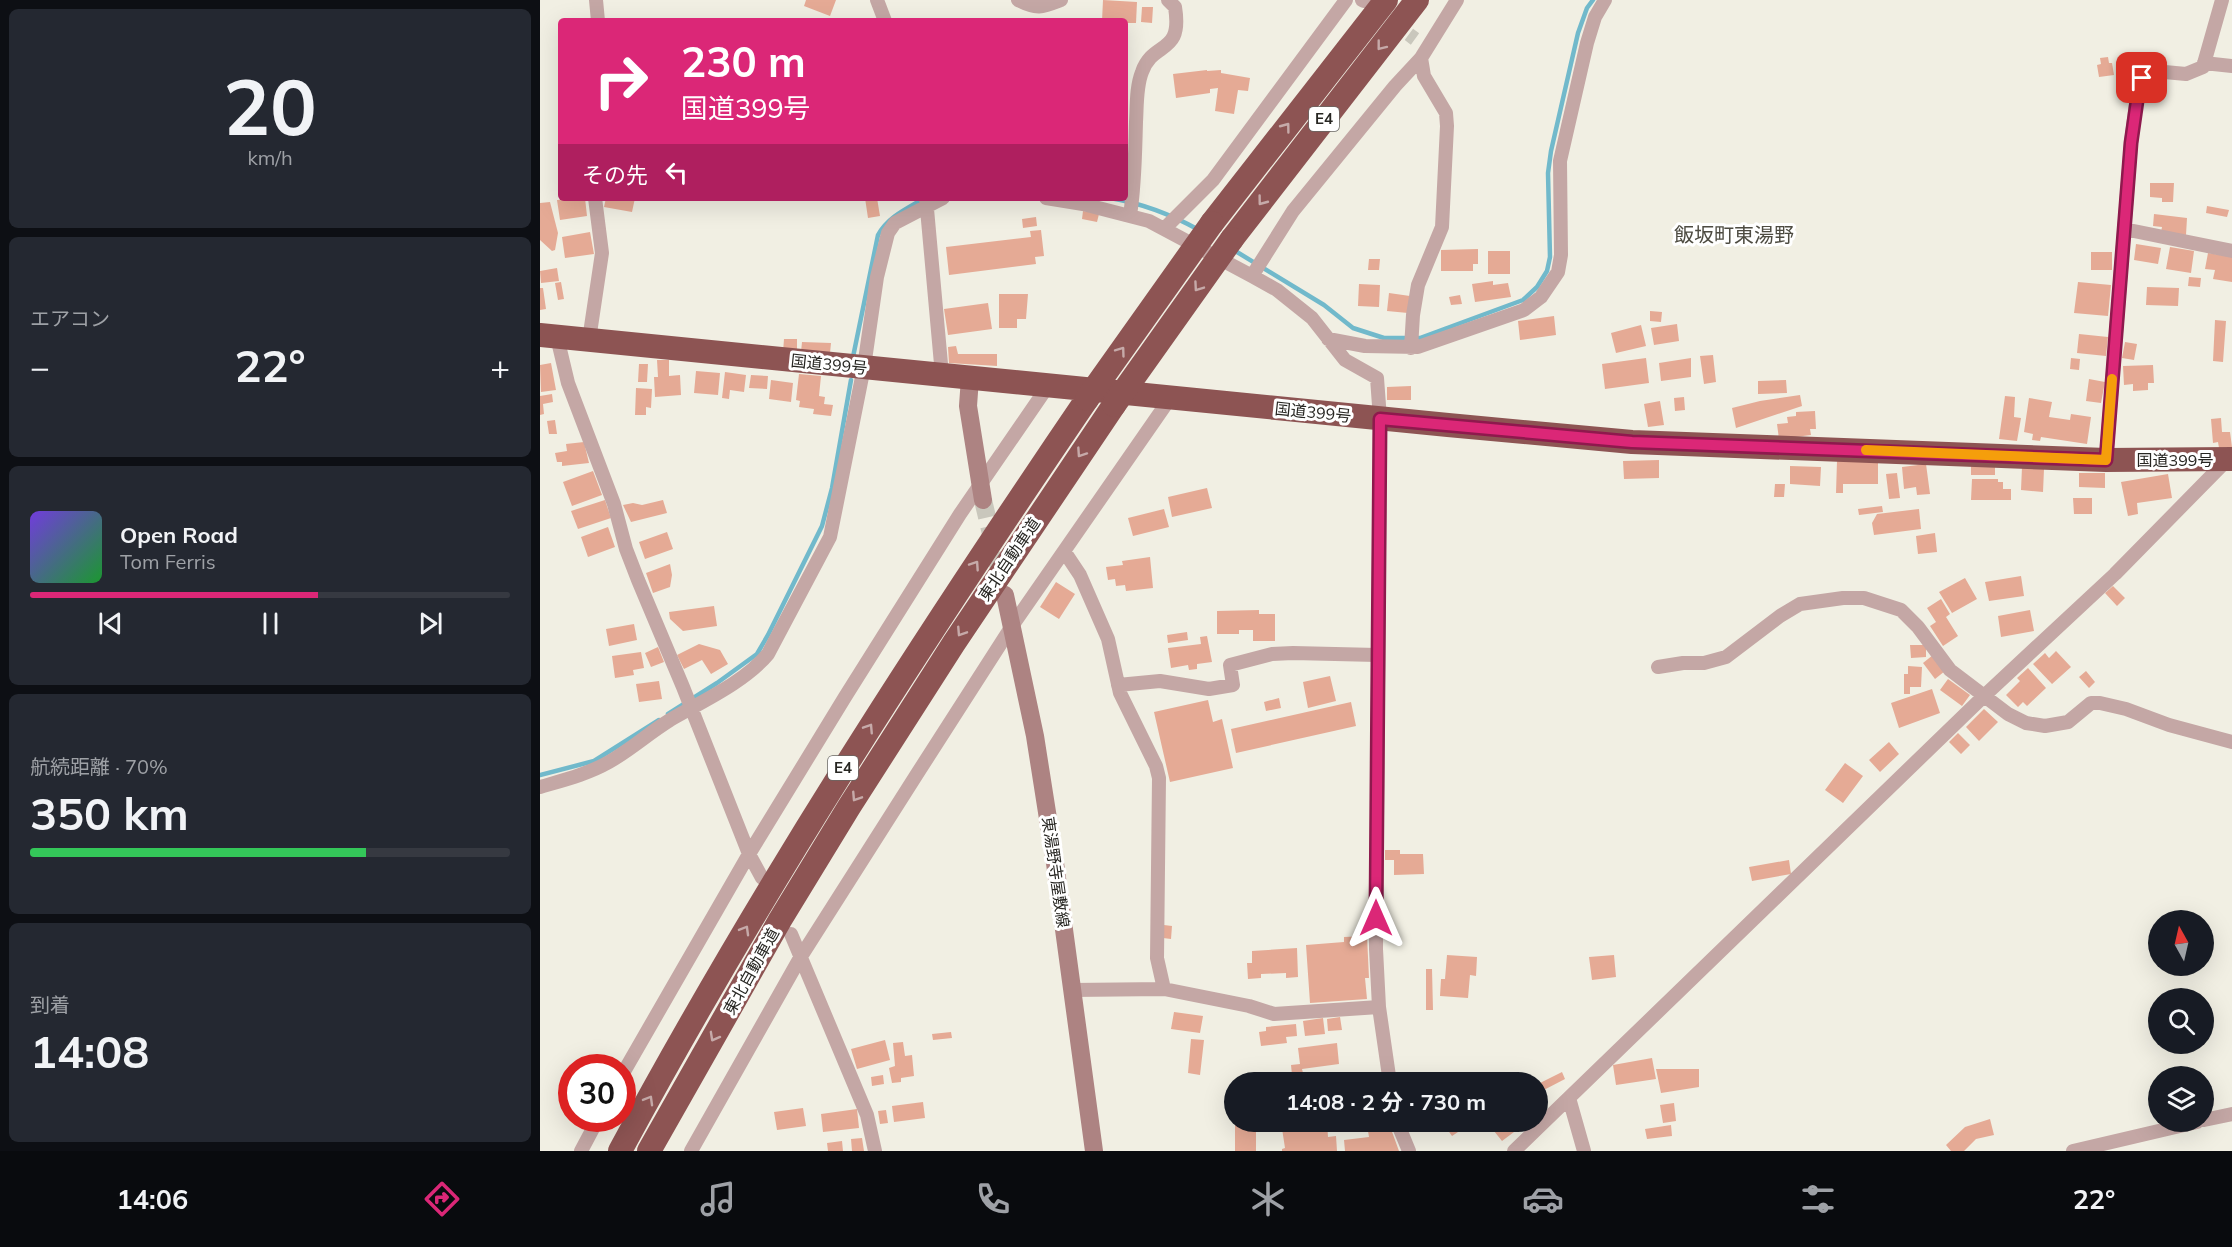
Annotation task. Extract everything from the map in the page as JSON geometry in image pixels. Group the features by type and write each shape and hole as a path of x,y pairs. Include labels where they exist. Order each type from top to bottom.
{"highway":[{"name":"東北自動車道","path":"620,1151 763,898 931,630 1087,399 1371,0"},
{"name":"東北自動車道","path":"650,1151 780,920 849,807 991,586 1114,405 1232,239 1417,0"},
{"name":"国道399号","path":"549,336 1632,442 2106,460 2229,459"}],"main road":[{"path":"970,378 968,406 982,494"},
{"name":"東湯野寺屋敷線","path":"1005,595 1037,748 1094,1151"}],"street":[{"path":"596,0 598,18"},
{"path":"878,0 884,18"},
{"path":"1018,0 1042,8 1061,0"},
{"path":"1131,207 1138,92 1142,71 1148,61 1176,34 1175,7 1168,0"},
{"path":"1166,226 1213,180 1346,0"},
{"path":"1256,269 1293,211 1424,53 1457,0"},
{"path":"1328,339 1365,346 1411,340 1431,343 1524,310 1541,297 1558,272 1561,255 1560,161 1587,43 1595,17 1605,0"},
{"path":"2106,460 2133,123 2142,78 2154,71 2186,74 2203,68 2222,0"},
{"path":"1411,340 1418,285 1442,227 1447,126 1446,113 1424,76 1424,53 1415,39"},
{"path":"2204,63 2232,66"},
{"path":"589,340 602,254 595,201"},
{"path":"1074,201 1131,207 1149,221 1166,226 1256,269 1277,290 1312,318 1345,360 1377,378 1380,419 1376,918 1379,1007 1388,1072"},
{"path":"540,787 580,775 608,763 761,663 768,654 812,576 830,537 864,367 877,277 888,233 895,223 926,202 942,375"},
{"path":"2124,229 2232,251"},
{"path":"549,336 610,493 626,549 749,854 762,878"},
{"path":"634,1054 749,854 960,514 982,494 1048,386"},
{"path":"691,1151 800,958 1012,626 1171,398"},
{"path":"1514,1151 1984,696 2115,574 2229,459"},
{"path":"1064,551 1080,575 1108,639 1118,685 1156,766 1159,778 1157,958 1164,989"},
{"path":"1658,667 1683,663 1704,663 1726,657 1780,616 1800,604 1843,598 1864,598 1900,610 1918,627 1950,670 2008,714 2026,723 2044,726 2068,722 2091,703 2100,702 2126,709 2169,726 2232,742"},
{"path":"1118,685 1160,681 1209,689 1233,685 1230,665 1272,654 1293,652 1377,655"},
{"path":"792,934 867,1115 875,1151"},
{"path":"1072,990 1164,989 1249,1006 1274,1014 1379,1007"},
{"path":"1569,1098 1584,1151"},
{"path":"2214,1118 2232,1114"},
{"path":"581,1151 591,1132"},
{"path":"1401,1132 1409,1151"},
{"path":"2073,1151 2154,1132"}],"building":[{"path":"806,0 836,0 830,16 804,6"},
{"path":"1103,0 1137,2 1136,23 1128,23 1128,18 1102,18"},
{"path":"1142,7 1153,7 1152,23 1141,22"},
{"path":"2108,57 2109,63 2112,63 2114,75 2099,77 2097,65 2101,64 2100,58"},
{"path":"1221,70 1221,73 1250,78 1248,91 1238,90 1234,114 1215,111 1218,88 1210,89 1210,93 1176,98 1173,74"},
{"path":"2150,183 2174,183 2173,202 2162,202 2162,198 2150,197"},
{"path":"557,200 585,201 587,216 560,220"},
{"path":"605,201 634,201 632,212 604,207"},
{"path":"865,201 878,201 880,216 868,218"},
{"path":"550,202 558,233 555,250 552,251 540,240 540,203"},
{"path":"2207,206 2229,210 2227,217 2206,213"},
{"path":"1083,211 1099,214 1097,222 1082,219"},
{"path":"2154,214 2187,218 2186,235 2161,232 2162,227 2153,226"},
{"path":"1036,217 1037,226 1023,228 1022,219"},
{"path":"1041,230 1044,256 1035,257 1036,264 949,275 946,247 1031,237 1030,231"},
{"path":"590,232 594,254 565,258 562,237"},
{"path":"2136,244 2161,248 2158,264 2134,260"},
{"path":"2170,247 2194,251 2191,273 2166,269"},
{"path":"1478,249 1478,264 1473,264 1473,271 1441,271 1441,250"},
{"path":"1488,251 1510,251 1510,274 1488,274"},
{"path":"2091,252 2112,252 2112,270 2091,270"},
{"path":"2208,253 2232,257 2232,282 2213,279 2215,270 2205,269"},
{"path":"1369,259 1380,259 1379,270 1368,270"},
{"path":"557,268 559,281 541,283 540,271"},
{"path":"2189,277 2201,278 2200,287 2188,286"},
{"path":"1493,281 1493,285 1508,283 1511,297 1475,302 1472,284"},
{"path":"561,282 564,299 558,300 555,283"},
{"path":"2078,282 2111,285 2108,316 2074,313"},
{"path":"1359,284 1380,285 1379,307 1358,306"},
{"path":"2147,287 2179,288 2178,306 2146,305"},
{"path":"540,288 543,288 546,309 540,310"},
{"path":"1389,293 1410,296 1408,313 1387,311"},
{"path":"999,294 1028,294 1026,319 1017,319 1017,328 999,328"},
{"path":"1460,295 1462,304 1451,305 1449,297"},
{"path":"988,303 992,329 948,335 944,309"},
{"path":"1650,311 1662,312 1661,322 1650,321"},
{"path":"1554,316 1556,335 1520,340 1518,321"},
{"path":"2215,320 2226,321 2223,362 2213,361"},
{"path":"1677,324 1679,341 1654,345 1651,328"},
{"path":"1641,325 1646,346 1616,353 1611,333"},
{"path":"2079,334 2108,337 2106,356 2077,353"},
{"path":"784,339 797,339 797,352 783,352"},
{"path":"802,342 831,343 830,353 801,352"},
{"path":"2125,342 2137,344 2134,360 2122,358"},
{"path":"956,346 958,354 997,354 997,366 949,363 948,347"},
{"path":"1713,355 1716,382 1704,384 1700,356"},
{"path":"1646,358 1649,383 1605,389 1602,364"},
{"path":"1691,358 1691,377 1661,381 1659,363"},
{"path":"2071,358 2080,359 2079,370 2070,369"},
{"path":"657,360 669,360 669,376 680,375 681,395 655,397 654,377 658,377"},
{"path":"551,363 556,390 541,392 540,365"},
{"path":"639,364 648,364 647,382 638,382"},
{"path":"2153,365 2154,383 2148,383 2148,390 2133,391 2133,384 2124,385 2123,366"},
{"path":"696,371 720,373 718,395 694,393"},
{"path":"725,372 746,375 744,392 730,390 729,399 722,398"},
{"path":"799,374 821,376 819,396 825,397 824,404 833,405 831,416 813,414 814,409 799,407 800,401 796,400"},
{"path":"751,375 768,376 767,389 749,388"},
{"path":"2089,379 2105,382 2101,403 2086,401"},
{"path":"771,380 793,383 791,402 769,399"},
{"path":"1786,380 1787,393 1758,394 1758,381"},
{"path":"1411,386 1411,400 1387,400 1387,387"},
{"path":"636,388 652,389 651,408 646,407 646,415 635,415"},
{"path":"552,394 553,402 543,404 544,414 540,415 540,396"},
{"path":"1800,395 1802,406 1736,428 1732,408"},
{"path":"2005,396 2015,397 2014,417 2021,418 2017,441 1999,439"},
{"path":"1684,397 1685,410 1675,411 1674,398"},
{"path":"2029,398 2052,402 2049,417 2070,420 2071,414 2091,417 2087,444 2041,437 2040,441 2032,440 2033,434 2024,432"},
{"path":"1660,401 1664,425 1648,427 1644,404"},
{"path":"1815,411 1816,429 1810,429 1811,435 1779,439 1777,424 1788,423 1787,417 1796,416 1796,412"},
{"path":"2221,418 2222,432 2230,432 2232,447 2219,448 2218,442 2213,443 2211,419"},
{"path":"555,420 557,434 549,434 547,421"},
{"path":"584,442 589,463 562,466 562,462 557,462 555,453 567,451 566,444"},
{"path":"1659,460 1659,478 1624,479 1623,461"},
{"path":"1837,461 1878,461 1878,484 1843,484 1843,493 1836,493"},
{"path":"1926,464 1930,494 1917,495 1916,487 1904,489 1902,467"},
{"path":"1971,465 1995,465 1995,475 1971,475"},
{"path":"1790,466 1821,467 1820,486 1790,484"},
{"path":"2022,467 2044,469 2043,492 2021,490"},
{"path":"593,471 602,495 572,506 563,482"},
{"path":"1897,473 1900,498 1889,499 1886,474"},
{"path":"2079,473 2105,473 2105,488 2079,487"},
{"path":"2168,474 2172,498 2137,503 2138,514 2128,516 2121,482"},
{"path":"1972,479 1998,479 1998,482 2003,482 2003,489 2011,489 2011,500 1971,500"},
{"path":"1775,484 1785,484 1784,497 1774,497"},
{"path":"1207,488 1212,508 1172,517 1168,497"},
{"path":"2073,498 2092,498 2092,514 2074,514"},
{"path":"605,500 611,518 578,529 571,511"},
{"path":"663,500 667,513 631,522 623,505 633,503 642,505"},
{"path":"1882,506 1883,512 1859,515 1858,509"},
{"path":"1164,509 1169,527 1133,536 1128,518"},
{"path":"1919,509 1921,529 1874,535 1872,523 1877,514"},
{"path":"608,527 615,547 588,557 581,537"},
{"path":"667,532 673,549 645,559 639,542"},
{"path":"1935,533 1937,552 1918,554 1916,536"},
{"path":"1150,557 1153,588 1126,591 1125,585 1116,586 1115,579 1108,580 1106,567 1123,565 1122,561"},
{"path":"670,564 672,575 670,587 653,593 646,573"},
{"path":"2021,576 2024,596 1989,601 1985,582"},
{"path":"1965,578 1977,599 1952,613 1939,592"},
{"path":"1056,582 1075,594 1059,619 1040,607"},
{"path":"2113,586 2125,598 2117,606 2105,593"},
{"path":"1941,599 1950,614 1946,617 1958,636 1943,646 1930,626 1936,622 1927,608"},
{"path":"714,606 717,626 683,631 670,619 669,612"},
{"path":"1259,610 1259,614 1275,614 1275,641 1253,641 1253,630 1239,630 1239,634 1217,634 1217,611"},
{"path":"2030,610 2034,631 2001,637 1998,616"},
{"path":"634,624 637,640 609,646 606,629"},
{"path":"1187,632 1188,640 1168,643 1167,635"},
{"path":"1207,636 1212,662 1197,664 1197,669 1189,670 1188,665 1171,668 1168,648 1201,644 1200,637"},
{"path":"699,644 720,650 728,664 711,674 702,660 684,669 677,655"},
{"path":"1910,645 1926,645 1926,657 1911,658"},
{"path":"658,647 664,662 651,667 645,653"},
{"path":"2056,651 2071,667 2052,684 2033,664 2045,653 2049,658"},
{"path":"641,652 644,668 633,670 634,675 615,678 612,656"},
{"path":"1933,655 1945,671 1935,679 1923,663"},
{"path":"1908,666 1922,667 1921,687 1910,687 1910,694 1904,694 1904,674 1908,674"},
{"path":"2028,668 2046,688 2027,706 2023,702 2018,707 2006,695 2020,681 2017,678"},
{"path":"2086,671 2095,682 2089,688 2079,677"},
{"path":"1330,676 1336,701 1308,708 1303,682"},
{"path":"1948,679 1970,695 1962,706 1940,690"},
{"path":"659,681 662,699 639,702 636,684"},
{"path":"1932,689 1940,713 1899,728 1891,703"},
{"path":"1279,698 1281,708 1266,711 1264,702"},
{"path":"1208,700 1213,722 1222,719 1233,768 1170,782 1154,712"},
{"path":"1351,702 1356,726 1236,753 1231,729"},
{"path":"1984,709 1998,722 1979,741 1966,727"},
{"path":"1958,733 1970,745 1961,754 1949,742"},
{"path":"1889,742 1899,754 1880,772 1869,760"},
{"path":"1845,763 1863,776 1843,803 1825,790"},
{"path":"1385,850 1400,850 1400,854 1423,854 1424,874 1394,875 1394,860 1385,860"},
{"path":"1789,860 1791,874 1752,881 1749,867"},
{"path":"1164,925 1172,926 1171,939 1163,938"},
{"path":"1367,936 1369,978 1365,978 1367,999 1310,1003 1306,945 1344,942 1344,937"},
{"path":"1297,948 1298,977 1286,978 1286,973 1261,974 1261,978 1248,979 1247,963 1252,963 1252,951"},
{"path":"1447,955 1477,957 1476,976 1470,975 1468,998 1440,996 1441,979 1445,979"},
{"path":"1614,955 1616,977 1592,980 1589,957"},
{"path":"1426,969 1432,969 1433,1010 1426,1010"},
{"path":"1174,1012 1203,1016 1200,1033 1171,1029"},
{"path":"1340,1017 1342,1030 1328,1031 1327,1019"},
{"path":"1323,1018 1325,1034 1305,1036 1303,1021"},
{"path":"1296,1024 1297,1036 1286,1037 1287,1043 1261,1046 1259,1032 1266,1031 1266,1027"},
{"path":"951,1032 952,1038 933,1040 932,1034"},
{"path":"1191,1039 1204,1040 1200,1075 1188,1073"},
{"path":"885,1040 890,1060 857,1069 851,1049"},
{"path":"903,1042 905,1056 912,1055 914,1076 901,1078 901,1082 892,1083 889,1068 895,1066 893,1043"},
{"path":"1337,1043 1339,1064 1302,1069 1303,1072 1292,1072 1291,1065 1300,1064 1298,1048"},
{"path":"1652,1058 1656,1079 1616,1085 1613,1065"},
{"path":"1656,1069 1699,1069 1699,1087 1661,1093"},
{"path":"1562,1072 1565,1079 1548,1088 1548,1079"},
{"path":"883,1075 884,1084 872,1086 871,1077"},
{"path":"923,1102 925,1118 894,1122 892,1106"},
{"path":"1674,1103 1676,1121 1663,1123 1660,1105"},
{"path":"803,1108 806,1126 777,1130 774,1112"},
{"path":"857,1109 859,1128 823,1132 821,1114"},
{"path":"886,1110 888,1123 880,1124 878,1111"},
{"path":"1990,1119 1994,1135 1976,1139 1964,1151 1951,1151 1946,1145 1965,1127"},
{"path":"1671,1125 1672,1136 1647,1139 1645,1129"},
{"path":"1235,1132 1256,1132 1256,1151 1235,1151"},
{"path":"1283,1132 1328,1132 1328,1137 1336,1136 1337,1151 1282,1151 1285,1148"},
{"path":"1368,1132 1392,1132 1399,1151 1345,1151 1344,1140 1369,1137"},
{"path":"1495,1132 1514,1132 1502,1141"},
{"path":"862,1138 864,1151 852,1151 851,1139"},
{"path":"842,1141 843,1151 828,1151 827,1143"}],"waterway":[{"path":"1232,249 1324,305 1353,328 1384,338 1420,338 1523,300 1537,287 1547,271 1550,257 1548,173 1551,151 1578,33 1587,8 1593,0"},
{"path":"853,357 878,235 892,218 920,201"},
{"path":"1124,201 1156,210 1199,230"},
{"path":"668,714 757,654 768,635 822,526 832,488 851,380"},
{"path":"540,775 594,761 659,720"}],"tunnel":[{"path":"1392,22 1415,39"},
{"path":"983,500 1002,581"}],"slow traffic":[{"path":"1866,450 2106,460 2112,379"}],"district":[{"name":"飯坂町東湯野","path":"1734,235"}],"route":[{"path":"1376,918 1380,419 1632,442 2106,460 2131,143 2142,78"}]}
